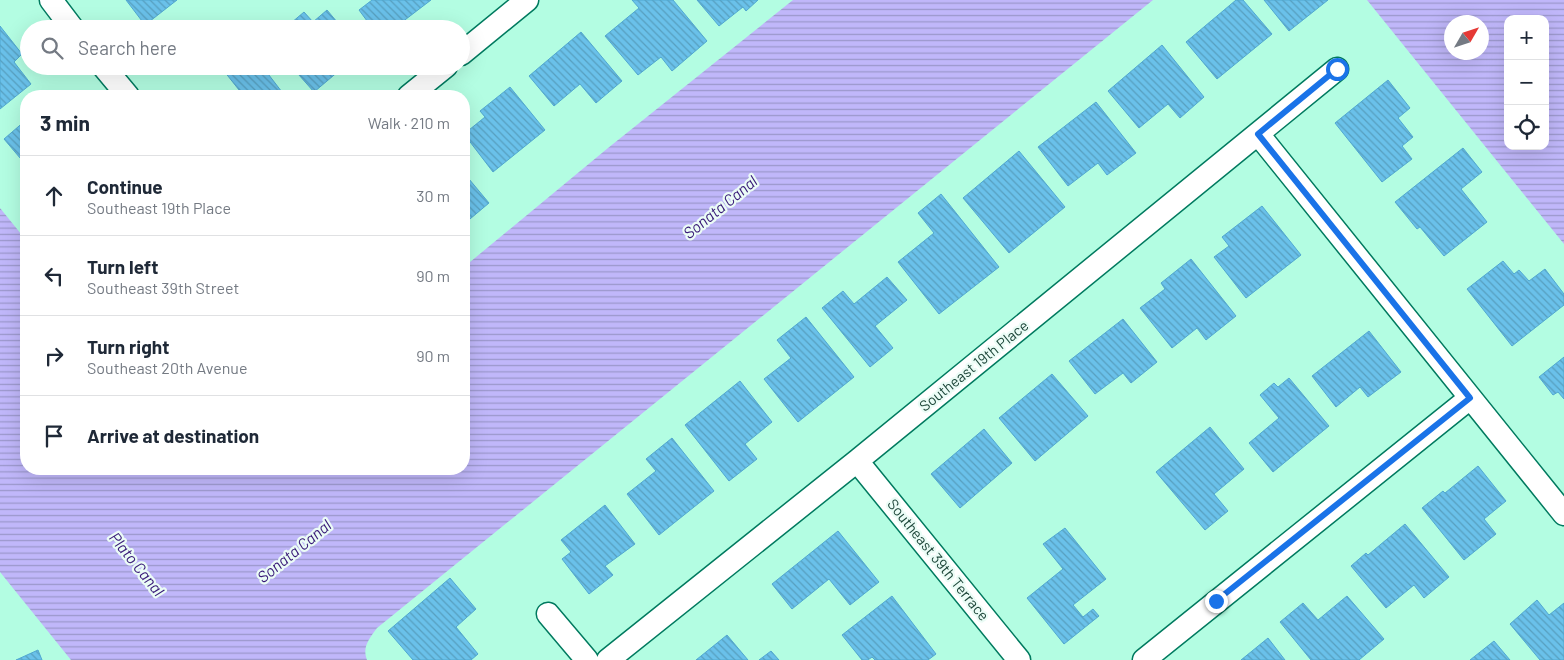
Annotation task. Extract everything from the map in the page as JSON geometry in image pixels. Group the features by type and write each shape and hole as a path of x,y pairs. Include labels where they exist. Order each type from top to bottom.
{"street":[{"path":"51,0 66,20"},
{"path":"470,47 527,0"},
{"name":"Southeast 19th Place","path":"608,660 857,461 1337,69"},
{"path":"111,75 123,90"},
{"path":"416,90 435,75"},
{"path":"1258,134 1564,514"},
{"path":"1144,660 1470,398"},
{"name":"Southeast 39th Terrace","path":"857,461 1019,660"},
{"path":"548,614 587,660"}],"water":[{"path":"793,0 1153,0 377,628 366,647 367,660 71,660 0,572 0,208 20,233 20,475 470,475 470,262 608,148"},
{"path":"1367,0 1564,0 1564,244"}],"building":[{"path":"126,0 177,0 151,20 141,20"},
{"path":"372,0 431,0 405,20 366,20 359,10"},
{"path":"632,0 673,0 707,41 672,71 661,57 638,75 605,36 639,8"},
{"path":"697,0 758,0 746,11 743,7 719,26"},
{"path":"1236,0 1243,0 1272,34 1217,79 1186,42"},
{"path":"1264,0 1328,0 1289,31"},
{"path":"327,10 335,20 315,20"},
{"path":"304,12 311,20 295,20"},
{"path":"0,26 20,51 20,56 14,62 20,70 20,75 24,75 31,84 24,90 20,90 20,93 0,109"},
{"path":"581,32 622,81 596,103 580,84 554,106 529,76"},
{"path":"1162,45 1204,97 1180,118 1168,104 1139,128 1108,91"},
{"path":"227,75 269,75 280,90 239,90"},
{"path":"299,75 334,75 316,90 312,90"},
{"path":"1388,80 1410,108 1398,118 1413,137 1402,146 1412,159 1382,182 1335,123"},
{"path":"510,87 545,130 493,172 470,142 470,129 485,117 480,111"},
{"path":"1096,102 1136,153 1107,175 1098,163 1068,186 1038,147"},
{"path":"20,125 20,158 4,139"},
{"path":"1463,148 1482,172 1461,189 1487,222 1444,256 1420,227 1417,229 1395,202"},
{"path":"1019,151 1065,207 1009,253 963,198"},
{"path":"470,180 489,203 470,219"},
{"path":"941,194 999,267 939,314 898,262 934,233 918,213"},
{"path":"1262,206 1301,255 1246,298 1214,257 1229,246 1222,237"},
{"path":"1191,259 1236,316 1206,340 1197,328 1172,348 1140,308 1165,289 1161,283"},
{"path":"1503,261 1514,274 1519,270 1529,281 1545,269 1564,294 1564,305 1512,346 1467,289"},
{"path":"887,277 907,300 875,326 893,348 870,367 822,308 843,291 854,304"},
{"path":"806,317 854,377 798,422 764,379 791,358 777,340"},
{"path":"1123,319 1157,362 1131,383 1123,373 1095,394 1069,361"},
{"path":"1369,331 1401,372 1368,397 1360,387 1336,407 1312,376"},
{"path":"1564,357 1564,399 1558,392 1553,395 1539,377"},
{"path":"1052,374 1088,416 1035,461 999,418"},
{"path":"1289,378 1329,426 1273,472 1249,443 1279,418 1260,395 1274,383 1278,387"},
{"path":"740,381 772,422 745,444 757,459 729,481 685,425"},
{"path":"1210,427 1244,469 1214,494 1228,511 1205,530 1156,472"},
{"path":"984,429 1012,463 960,508 931,474"},
{"path":"672,438 714,491 659,535 627,494 656,471 646,459"},
{"path":"1478,466 1506,501 1484,519 1496,534 1464,560 1422,508 1443,491 1445,493"},
{"path":"605,505 635,544 605,566 613,575 589,594 562,559 571,552 561,540"},
{"path":"1405,524 1449,577 1424,598 1414,585 1386,608 1351,566 1366,553 1368,555"},
{"path":"1065,528 1106,579 1073,605 1083,617 1093,609 1099,616 1064,644 1027,598 1063,569 1043,544"},
{"path":"838,531 879,582 850,605 829,579 792,609 772,584"},
{"path":"450,578 476,609 456,627 478,654 471,660 413,660 388,631"},
{"path":"892,596 936,654 928,660 875,660 872,657 868,660 862,660 842,635"},
{"path":"1347,596 1384,639 1359,660 1311,660 1280,622 1303,603 1318,620"},
{"path":"1537,600 1549,615 1564,603 1564,660 1540,660 1510,624"},
{"path":"727,635 748,660 696,660"},
{"path":"1268,638 1285,660 1241,660"},
{"path":"1494,641 1510,660 1470,660"},
{"path":"38,650 42,660 16,660"},
{"path":"771,651 779,660 759,660"}],"route":[{"path":"1216,601 1470,398 1258,134 1337,69"}],"water label":[{"name":"Sonata Canal","path":"720,207"},
{"name":"Sonata Canal","path":"294,551"},
{"name":"Plato Canal","path":"137,564"}]}
